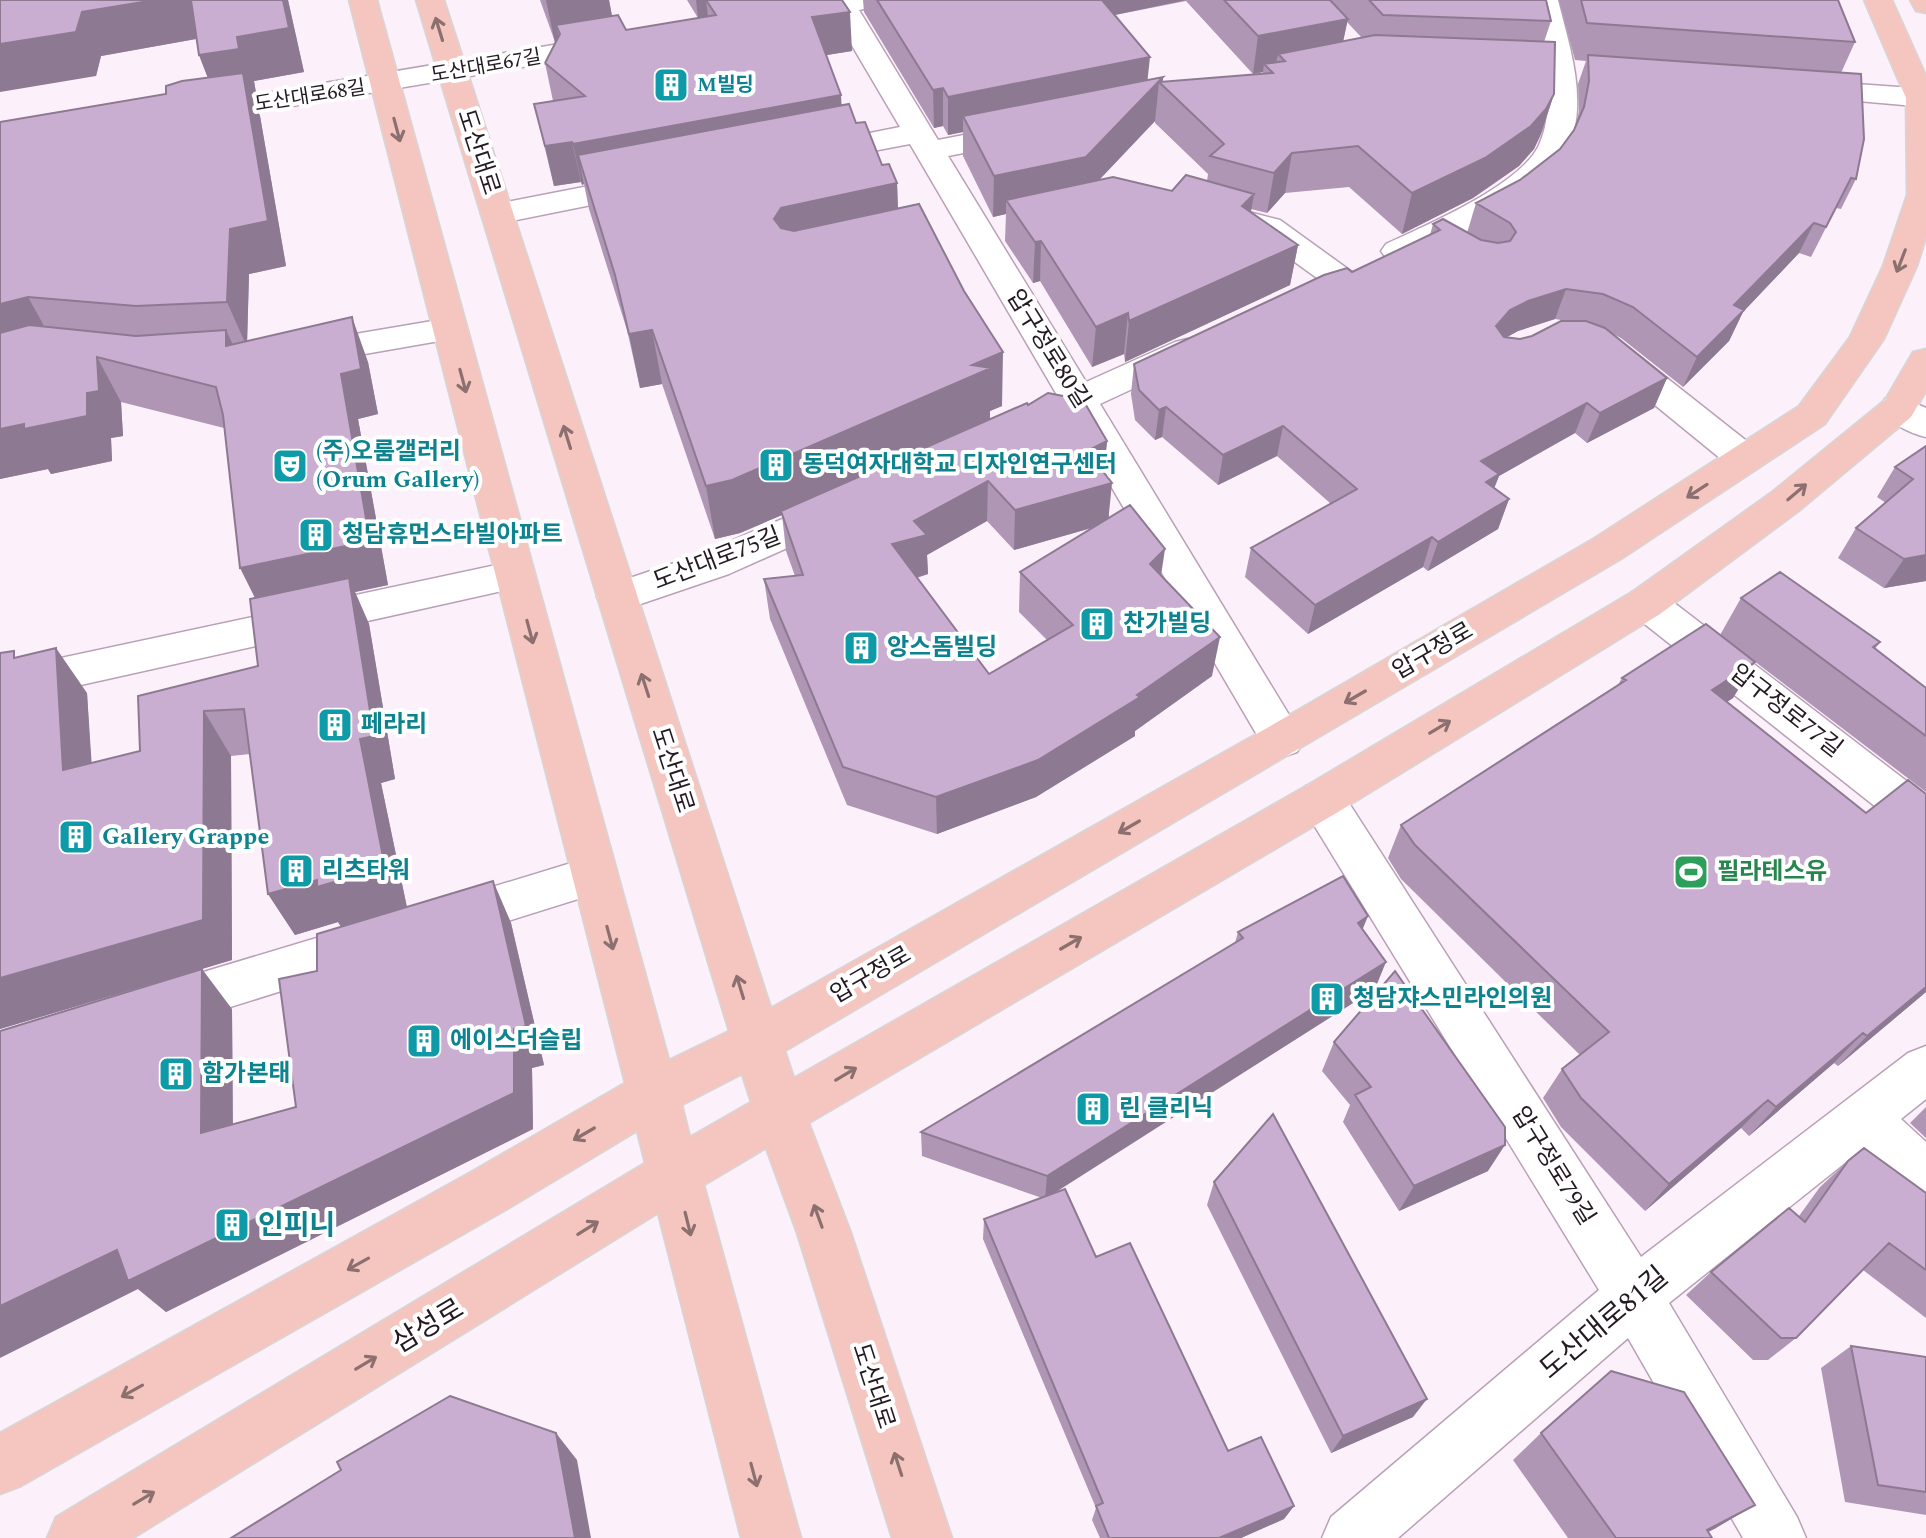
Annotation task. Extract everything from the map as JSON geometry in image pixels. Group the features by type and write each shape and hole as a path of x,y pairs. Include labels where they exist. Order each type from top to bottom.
{"main road":[{"path":"363,0 771,1538"},
{"name":"도산대로","path":"430,0 780,1115 824,1233 922,1538"},
{"name":"압구정로","path":"651,1095 757,1041 1282,740 1607,549 1812,415 1866,339 1900,266 1923,195 1924,98 1878,0"},
{"path":"780,1115 929,1024 1322,799 1646,603 1786,501 1912,416 1926,360"},
{"path":"0,1465 490,1190 651,1095"},
{"name":"삼성로","path":"77,1538 484,1293 676,1173 780,1115"}],"street":[{"path":"1211,211 1268,227 1325,285 1478,213 1533,172 1554,148 1560,122 1560,71 1544,0"},
{"path":"764,18 851,2"},
{"name":"압구정로80길","path":"851,2 923,142 976,233 1080,400 1282,740"},
{"name":"도산대로67길","path":"385,83 639,40"},
{"name":"도산대로68길","path":"173,121 194,114 385,83"},
{"path":"1774,87 1924,98"},
{"path":"793,157 1053,126"},
{"path":"497,214 669,181"},
{"path":"1437,233 1474,255"},
{"path":"264,360 450,329"},
{"path":"1582,333 1607,348 1745,459"},
{"path":"992,439 1210,339"},
{"name":"도산대로75길","path":"617,597 715,564 861,498"},
{"path":"0,687 515,575"},
{"name":"압구정로77길","path":"1646,603 1926,821"},
{"name":"압구정로79길","path":"1322,799 1634,1296 1776,1538"},
{"path":"120,1019 594,875"},
{"name":"도산대로81길","path":"1352,1538 1634,1296 1926,1069"},
{"path":"1863,1118 1926,1176"}],"building":[{"path":"0,0 155,0 82,12 76,32 0,44"},
{"path":"191,0 283,0 289,28 237,37 239,49 199,55"},
{"path":"706,0 842,0 850,12 812,17 841,95 573,144 545,146 534,104 585,96 545,63 560,34 556,25 618,15 626,30 716,15"},
{"path":"877,0 1102,0 1150,57 948,97 943,88 933,90"},
{"path":"1224,0 1330,0 1348,19 1258,36"},
{"path":"1369,0 1546,0 1551,21 1383,15"},
{"path":"1581,0 1838,0 1855,42 1587,23"},
{"path":"1375,35 1555,42 1554,94 1531,126 1485,158 1412,193 1358,146 1292,153 1274,173 1210,156 1224,144 1159,82 1273,73 1264,64 1285,61 1278,54"},
{"path":"1588,55 1861,74 1864,139 1856,179 1851,178 1826,227 1814,223 1734,305 1744,310 1697,357 1633,307 1603,294 1566,289 1510,310 1496,326 1504,337 1520,339 1561,321 1586,321 1605,328 1667,378 1600,413 1587,403 1481,461 1499,474 1486,482 1509,499 1438,542 1432,537 1315,605 1251,548 1357,489 1283,426 1223,455 1166,407 1159,410 1139,390 1134,364 1324,275 1347,268 1352,272 1440,230 1433,224 1443,219 1481,240 1498,243 1510,241 1516,232 1510,223 1476,203 1520,180 1560,149 1574,130 1584,107 1589,81"},
{"path":"243,73 268,221 230,229 227,302 136,306 28,297 0,304 0,122 166,94 166,86 182,81"},
{"path":"1163,77 1086,157 994,176 963,116"},
{"path":"849,104 856,123 865,122 882,165 889,164 897,183 781,208 774,219 781,228 794,231 919,204 964,291 1003,352 972,365 991,368 732,480 706,486 652,330 629,334 615,275 578,155"},
{"path":"1186,175 1254,194 1242,206 1298,245 1129,321 1128,313 1096,327 1041,241 1035,242 1006,200 1113,177 1172,191"},
{"path":"352,317 361,369 341,374 370,541 240,568 223,415 216,387 97,357 99,391 87,393 87,416 24,429 24,424 0,429 0,333 29,325 136,336 226,330 226,346"},
{"path":"1048,393 1083,400 1107,441 1087,451 1112,483 1015,510 988,481 914,521 927,535 892,544 989,674 1073,625 1020,572 1130,505 1165,549 1150,564 1220,637 1137,695 1140,697 1038,760 936,797 843,767 764,579 803,575 781,511 1028,405"},
{"path":"1926,446 1926,555 1904,559 1856,528 1913,479 1895,467"},
{"path":"1780,572 1880,642 1873,647 1926,688 1926,736 1741,598"},
{"path":"349,578 374,736 360,739 385,867 317,887 317,880 268,894 244,709 204,711 203,920 0,978 0,653 14,651 14,658 56,648 63,770 140,751 138,696 258,666 250,599"},
{"path":"1706,624 1755,662 1712,690 1866,813 1908,780 1926,794 1926,987 1867,1036 1863,1033 1776,1107 1768,1100 1669,1184 1581,1098 1562,1069 1609,1032 1415,845 1401,825 1626,680 1622,678"},
{"path":"1343,876 1368,916 1358,923 1386,962 1047,1176 921,1132 1243,938 1238,932"},
{"path":"493,881 526,1026 514,1029 514,1093 128,1281 117,1250 0,1306 0,1031 202,969 201,1133 296,1107 279,979 317,971 317,934"},
{"path":"1395,971 1505,1127 1505,1145 1414,1186 1355,1095 1371,1087 1334,1042"},
{"path":"1273,1114 1427,1399 1343,1436 1214,1182"},
{"path":"1864,1148 1926,1193 1926,1270 1889,1243 1796,1338 1781,1338 1711,1272 1789,1208 1805,1222 1848,1161"},
{"path":"1065,1189 1096,1257 1130,1243 1228,1451 1261,1437 1294,1506 1219,1538 1109,1538 1096,1506 1103,1503 984,1219"},
{"path":"1851,1346 1926,1357 1926,1492 1878,1485"},
{"path":"1611,1371 1684,1392 1755,1505 1707,1530 1712,1538 1616,1538 1541,1433"},
{"path":"450,1396 556,1433 575,1538 231,1538 341,1470 337,1462"}],"place":[{"name":"M빌딩","path":"671,85"},
{"name":"동덕여자대학교 디자인연구센터","path":"776,465"},
{"name":"(주)오룸갤러리 (Orum Gallery)","path":"290,466"},
{"name":"청담휴먼스타빌아파트","path":"316,535"},
{"name":"찬가빌딩","path":"1097,624"},
{"name":"앙스돔빌딩","path":"861,648"},
{"name":"페라리","path":"335,725"},
{"name":"Gallery Grappe","path":"76,837"},
{"name":"리츠타워","path":"296,871"},
{"name":"필라테스유","path":"1691,872"},
{"name":"청담쟈스민라인의원","path":"1327,999"},
{"name":"에이스더슬립","path":"424,1041"},
{"name":"함가본태","path":"176,1074"},
{"name":"린 클리닉","path":"1093,1109"},
{"name":"인피니","path":"232,1225"}]}
